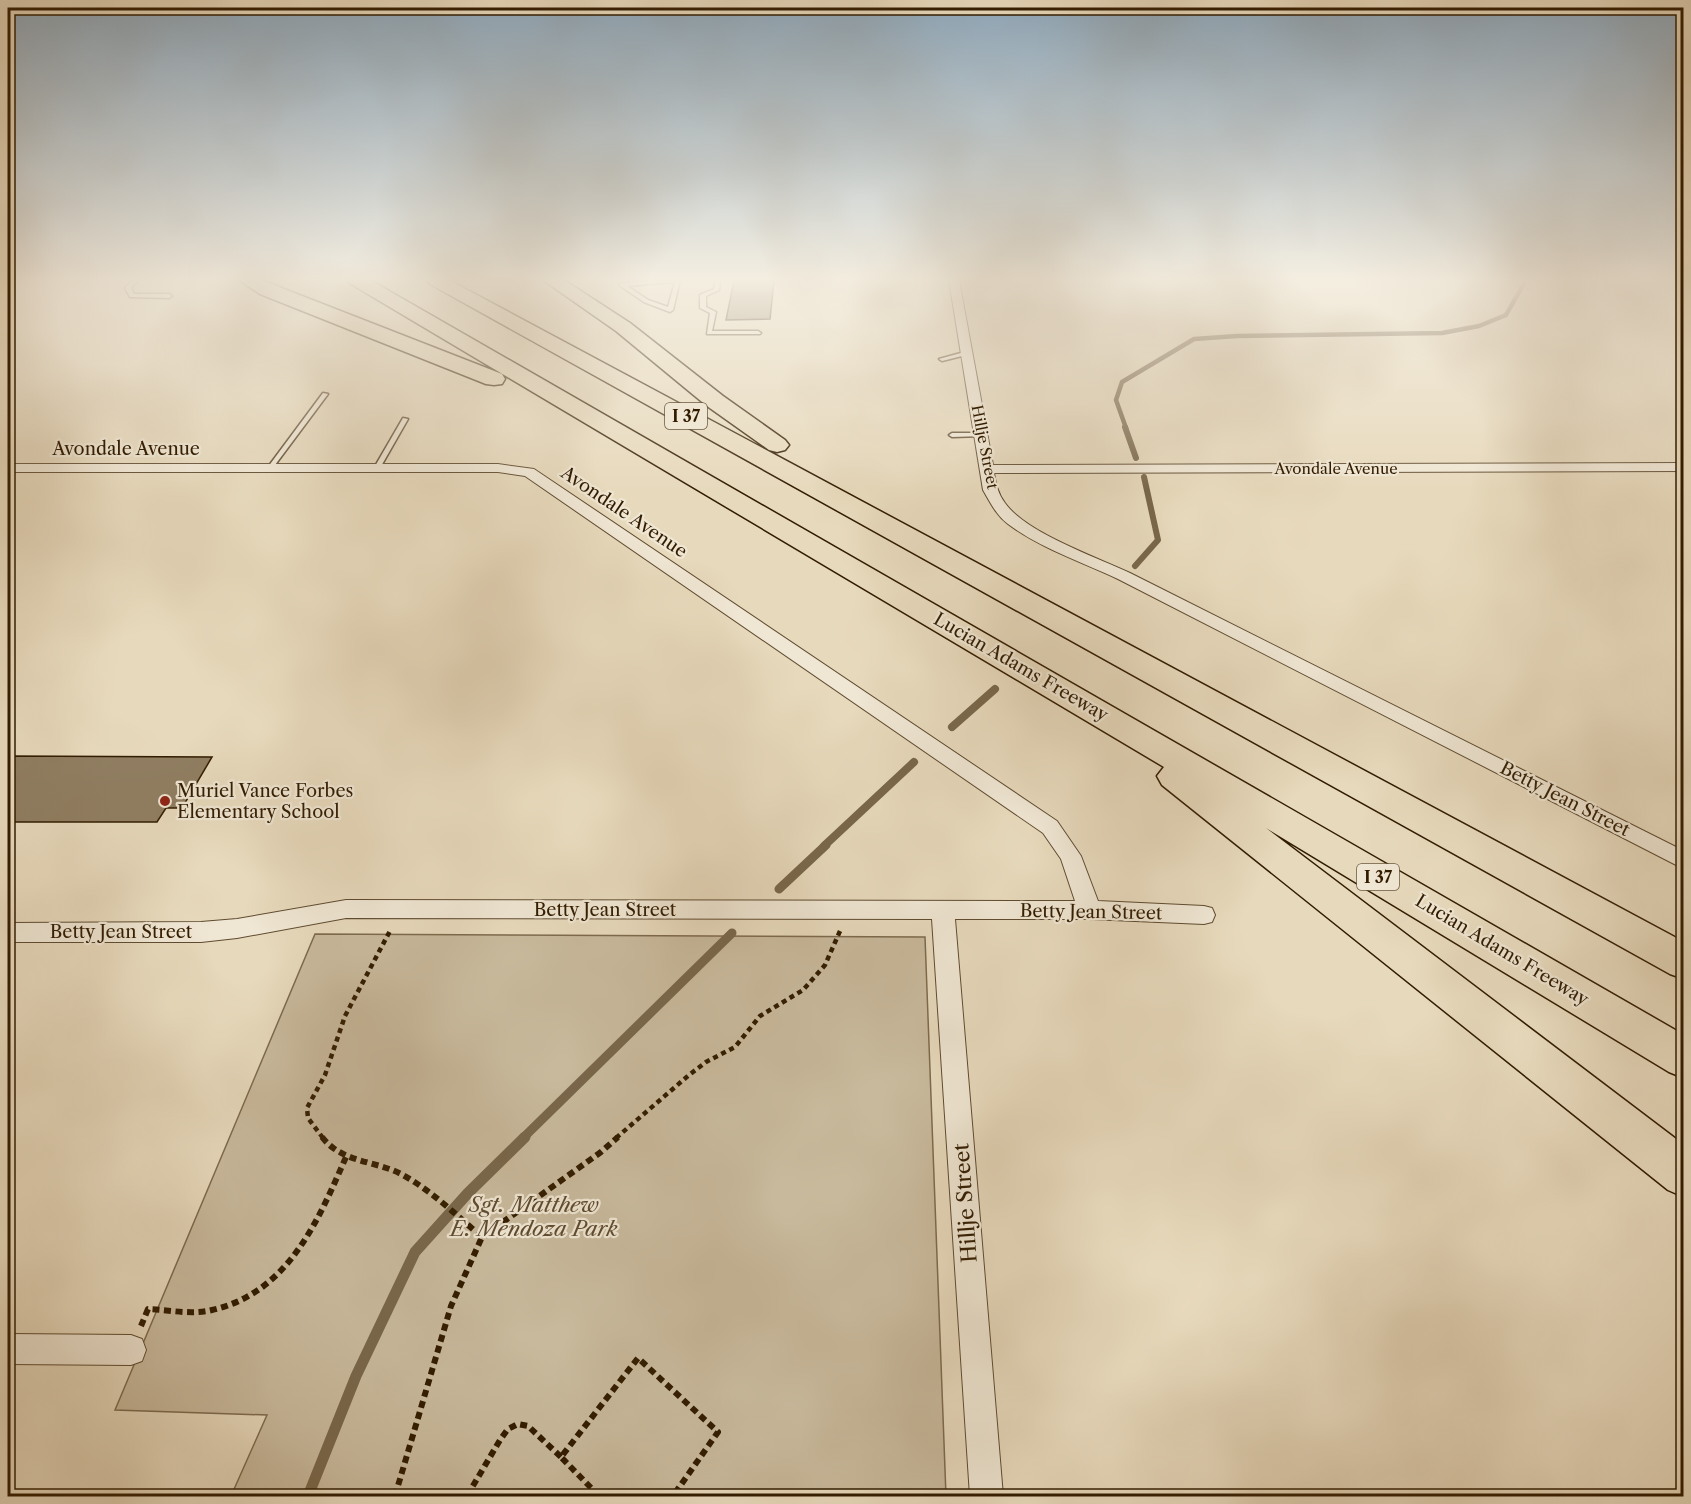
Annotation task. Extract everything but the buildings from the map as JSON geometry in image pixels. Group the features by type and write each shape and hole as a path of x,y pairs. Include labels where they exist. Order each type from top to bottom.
{"highway":[{"path":"421,350 487,376 763,518"},
{"name":"Lucian Adams Freeway","path":"477,350 1073,697 1683,1058"},
{"name":"I 37","path":"565,350 1683,962"},
{"path":"652,350 715,401 934,552"},
{"path":"1073,697 1683,1174"},
{"path":"1227,713 1683,937"}],"street":[{"name":"Hillje Street","path":"968,353 990,490 999,506 1012,520 1038,536 1124,576"},
{"name":"Avondale Avenue","path":"988,469 1683,467"},
{"name":"Avondale Avenue","path":"8,468 498,468 529,472 1050,827 1067,847 1080,876 1089,910"},
{"name":"Betty Jean Street","path":"1124,576 1562,796 1683,861"},
{"name":"Betty Jean Street","path":"8,932 201,932 259,926 346,909 1089,910 1204,915"},
{"name":"Hillje Street","path":"944,910 987,1497"},
{"path":"8,1349 131,1350"}],"lane":[{"path":"942,359 968,353"},
{"path":"270,468 325,394"},
{"path":"377,468 405,419"},
{"path":"952,435 982,435"}],"path":[{"path":"401,910 345,1016 325,1075 307,1108 308,1118 329,1146 346,1157 399,1173 431,1193 482,1236"},
{"path":"395,1497 451,1306 482,1236 601,1152 689,1075 706,1062 735,1047 760,1016 803,990 825,964 849,910"},
{"path":"131,1350 148,1309 211,1310 236,1303 262,1290 289,1264 315,1226 346,1157"},
{"path":"561,1457 638,1358 718,1432 672,1497"},
{"path":"467,1497 500,1440 508,1429 518,1424 528,1426 599,1497"}],"green space":[{"name":"Sgt. Matthew E. Mendoza Park","path":"315,934 925,937 946,1496 231,1496 267,1415 115,1410"}],"waterway":[{"path":"1126,428 1116,400 1122,382 1175,350"},
{"path":"1125,427 1136,458"},
{"path":"1135,566 1158,540 1144,477"},
{"path":"952,727 995,689"},
{"path":"824,846 914,762"},
{"path":"779,889 826,845"},
{"path":"523,1138 732,933"},
{"path":"308,1496 356,1376 415,1252 468,1193 525,1137"}],"place":[{"name":"Muriel Vance Forbes Elementary School","path":"165,801"}]}
